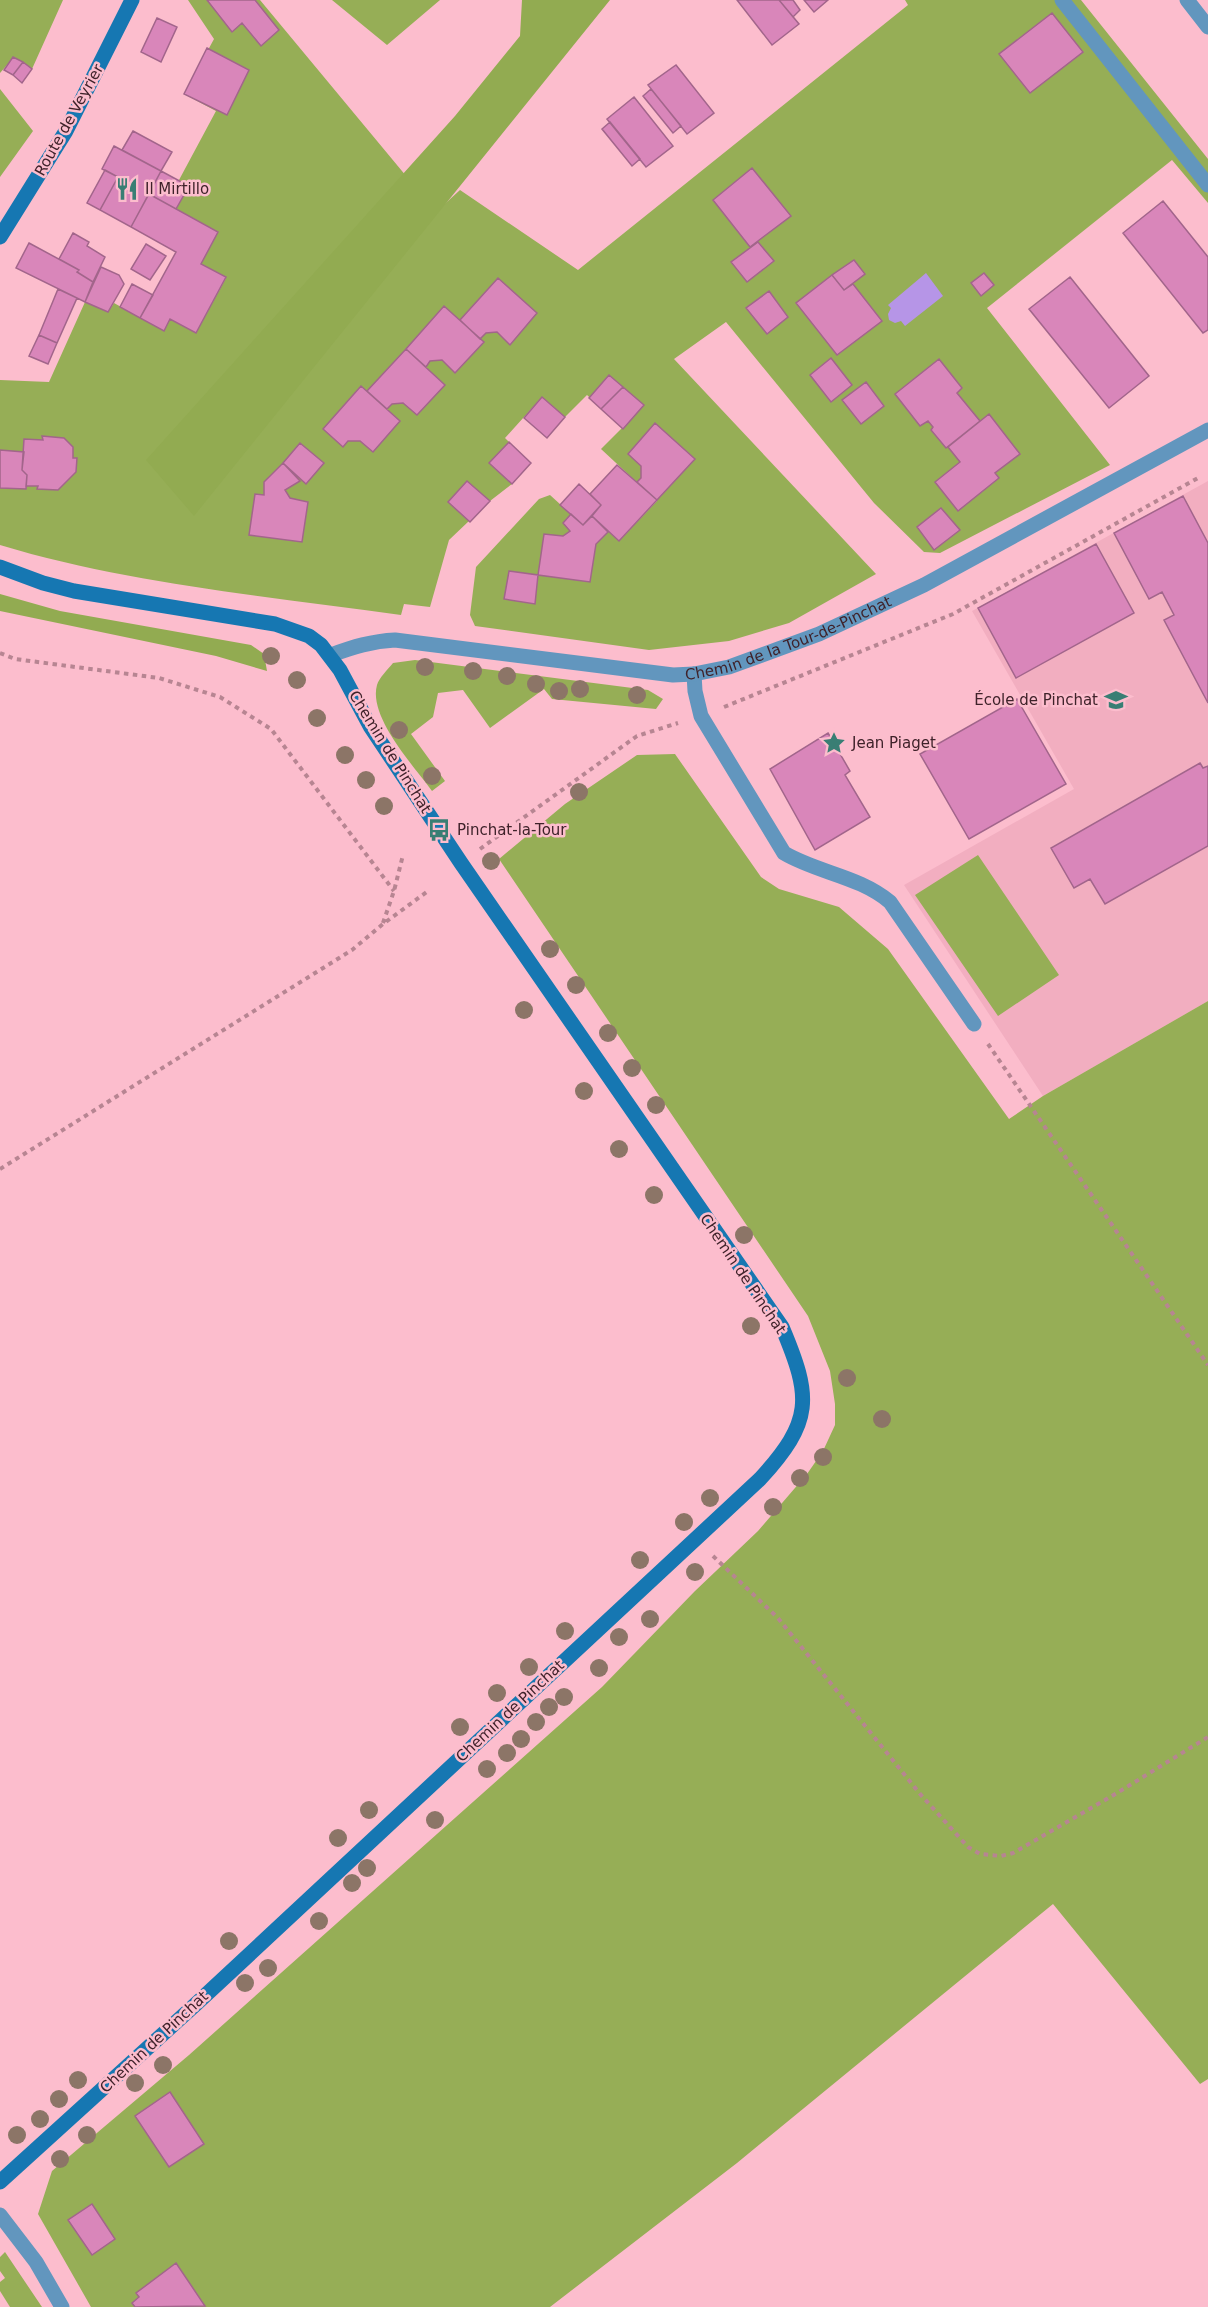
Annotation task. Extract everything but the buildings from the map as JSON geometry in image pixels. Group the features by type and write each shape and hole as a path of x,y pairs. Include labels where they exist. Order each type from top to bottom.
{"street":[{"name":"Route de Veyrier","path":"0,237 66,131 132,0"},
{"path":"1062,0 1208,185"},
{"path":"1187,0 1208,27"},
{"name":"Chemin de la Tour-de-Pinchat","path":"331,655 377,640 396,640 673,675 729,668 819,634 886,603 972,559 1208,430"},
{"name":"Chemin de Pinchat","path":"0,567 43,583 74,591 275,624 309,636 331,655 370,726 782,1327 798,1364 803,1396 798,1428 789,1444 760,1479 196,2004 0,2182"},
{"path":"694,674 694,691 701,716 784,853 796,860 862,883 877,891 890,902 974,1024"},
{"path":"0,2215 36,2262 62,2307"}],"path":[{"path":"477,851 637,736 701,716 953,614 1198,478"},
{"path":"0,653 15,659 159,678 220,697 271,729 394,891"},
{"path":"383,924 403,855"},
{"path":"0,1169 352,950 428,891"},
{"path":"974,1024 1208,1365"},
{"path":"696,1539 778,1618 921,1795 968,1847 980,1854 1001,1856 1013,1853 1208,1737"}],"shaded area":[{"path":"926,273 943,296 905,326 901,321 895,323 889,320 888,314 891,308 888,305"},
{"name":"École de Pinchat","path":"1208,481 1208,1001 1043,1096 904,885 1074,789 972,611"}],"green space":[{"path":"0,0 63,0 32,69 14,57 0,73"},
{"path":"188,0 260,0 436,212 460,190 578,270 908,5 905,0 1081,0 1208,159 1208,203 1172,160 987,308 1110,465 940,553 924,552 874,503 726,322 674,359 876,574 789,623 729,641 649,650 475,626 470,615 476,567 539,499 550,495 583,525 592,516 619,541 657,501 601,449 622,428 587,395 565,417 542,397 505,438 509,442 489,463 512,484 490,501 449,540 430,607 404,604 401,615 199,588 98,570 0,545 0,380 49,382 85,302 108,312 114,303 164,331 170,319 196,333 226,278 201,264 176,209 189,186 179,180 216,111 184,94 214,39"},
{"path":"332,0 440,0 387,45"},
{"path":"522,0 610,0 194,516 146,460 455,116 520,36"},
{"path":"0,89 33,131 0,177"},
{"path":"0,594 60,611 251,645 264,654 267,671 216,656 0,611"},
{"path":"415,660 648,690 663,699 656,709 552,699 544,689 490,728 463,690 438,693 433,717 411,734 445,781 432,791 394,741 379,712 376,698 378,682 393,663"},
{"path":"675,754 761,877 779,889 839,907 888,949 1009,1119 1043,1096 1208,1001 1208,2079 1200,2084 1053,1904 737,2163 550,2307 91,2307 38,2214 52,2171 189,2055 602,1687 695,1591 758,1531 807,1474 823,1451 835,1425 835,1404 830,1371 808,1316 499,859 565,804 637,755"},
{"path":"978,855 1059,975 998,1016 915,895"},
{"path":"5,2252 42,2307 10,2307 0,2291 0,2282 5,2278 0,2271 0,2257"}],"place":[{"name":"Il Mirtillo","path":"127,189"},
{"name":"École de Pinchat","path":"1116,700"},
{"name":"Jean Piaget","path":"834,743"},
{"name":"Pinchat-la-Tour","path":"439,830"}]}
